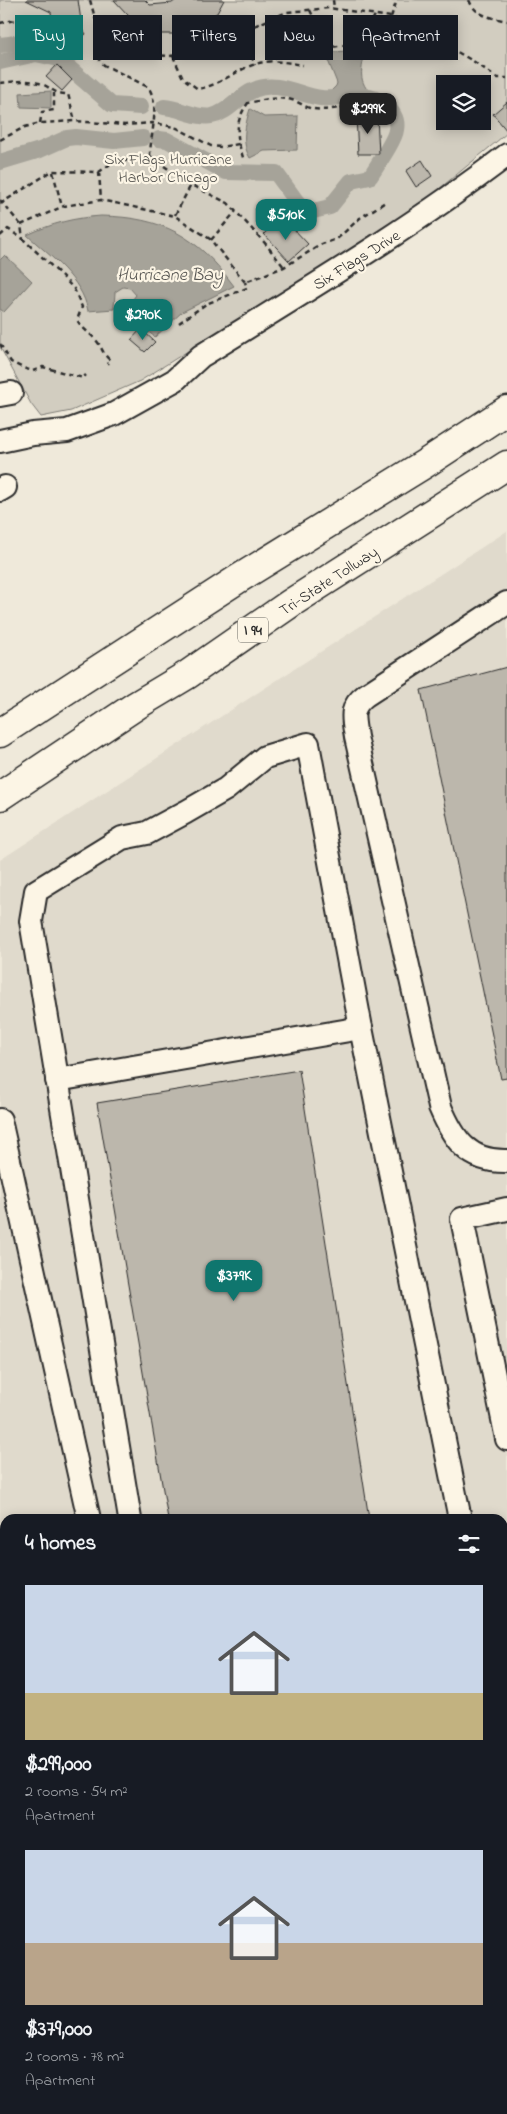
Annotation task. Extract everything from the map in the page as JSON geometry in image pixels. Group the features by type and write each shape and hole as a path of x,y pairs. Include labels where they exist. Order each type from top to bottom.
{"highway":[{"path":"0,733 238,579 426,463 507,410"},
{"name":"Tri-State Tollway","path":"0,796 187,675 291,603 507,465"}],"street":[{"name":"Six Flags Drive","path":"0,441 33,434 62,418 128,392 184,361 201,356 400,232 465,188 507,155"},
{"path":"507,603 366,695 357,702 353,712 356,737 440,1107 449,1129 461,1145 477,1157 495,1161 507,1161"},
{"path":"129,1514 30,921 36,891 122,838 147,833 226,789 265,757 308,744 361,1028 459,1514"},
{"path":"57,1080 361,1028"},
{"path":"0,1120 88,1514"},
{"path":"507,1209 462,1219 507,1439"}],"path":[{"path":"90,0 94,15"},
{"path":"333,0 334,8"},
{"path":"392,15 397,0"},
{"path":"469,0 472,8 484,16 507,21"},
{"path":"255,25 287,12 334,8 381,15"},
{"path":"310,10 320,32 331,47 362,43 369,32 376,14"},
{"path":"0,23 15,20"},
{"path":"458,52 498,78 507,77"},
{"path":"100,60 104,65 148,87 152,92 154,103 150,156"},
{"path":"175,60 183,78 198,89 206,88 254,65 280,61 303,65"},
{"path":"252,60 254,65"},
{"path":"0,83 24,80 42,84 57,94 68,94 75,121"},
{"path":"40,123 42,112 54,110 54,92"},
{"path":"244,162 236,130 240,114 248,103 276,98 292,100 313,109 337,109 354,105 365,106 372,116"},
{"path":"0,140 25,127 40,123 75,121 125,125 153,123 177,128 211,146 221,147 239,144"},
{"path":"23,239 21,225 1,202 52,171 99,172 109,164 150,156 191,186 228,203 284,267"},
{"path":"52,171 62,207"},
{"path":"99,172 101,200"},
{"path":"175,216 191,186"},
{"path":"21,225 62,207 101,200 175,216 211,240 245,282 247,288 206,304 179,323"},
{"path":"245,282 284,267 322,244 336,239 360,218 387,201"},
{"path":"211,240 236,211"},
{"path":"0,236 8,229 23,239 74,289 82,307 77,320 82,328 99,344 102,354 110,360 108,364"},
{"path":"0,344 12,362 23,368 33,371 43,367 83,378 86,375"}],"shaded area":[{"path":"507,531 507,1514 0,1514 0,860"}],"green space":[{"name":"Six Flags Hurricane Harbor Chicago","path":"0,0 507,0 507,133 416,208 140,381 71,411 41,417 31,404 0,347"}],"water":[{"path":"343,51 343,60 363,60 362,80 374,98 358,95 323,99 337,83 328,60 333,60 333,52"},
{"path":"51,91 51,108 21,107 20,93"},
{"path":"250,109 264,117 298,116 297,150 264,151 250,158 245,140 245,128"},
{"name":"Hurricane Bay","path":"101,216 143,220 161,225 177,233 192,242 206,254 234,286 182,312 155,337 123,312 136,295 130,288 123,287 115,292 114,309 88,311 85,299 72,278 27,235 63,222"},
{"path":"5,255 32,281 4,312 0,309 0,260"}],"building":[{"path":"26,0 78,0 80,15 51,15 51,12"},
{"path":"114,0 145,0 150,5 172,3 176,0 224,0 217,13 213,15 172,15 172,34 162,34 162,15 128,15"},
{"path":"57,65 72,80 62,91 46,77"},
{"path":"507,102 507,131 493,114"},
{"path":"356,116 377,116 379,154 358,154"},
{"path":"422,160 432,176 416,187 406,171"},
{"path":"274,223 285,234 292,227 308,244 289,261 264,234"},
{"path":"141,329 155,342 145,352 131,340"},
{"path":"507,667 507,1078 501,1079 421,690"},
{"path":"299,1070 368,1514 167,1514 97,1103"}],"waterway":[{"path":"0,45 15,43"},
{"path":"0,62 36,54 59,59 112,105 141,107"},
{"path":"159,139 167,140 226,172 276,173 300,206 309,212 330,207 351,181 370,177 389,147 396,130 396,123 391,110 373,98 359,95 321,98 280,87 263,87 254,90 223,112 212,116 194,115 164,107"},
{"path":"0,162 40,150 67,138 76,137 114,141 143,138"}]}
